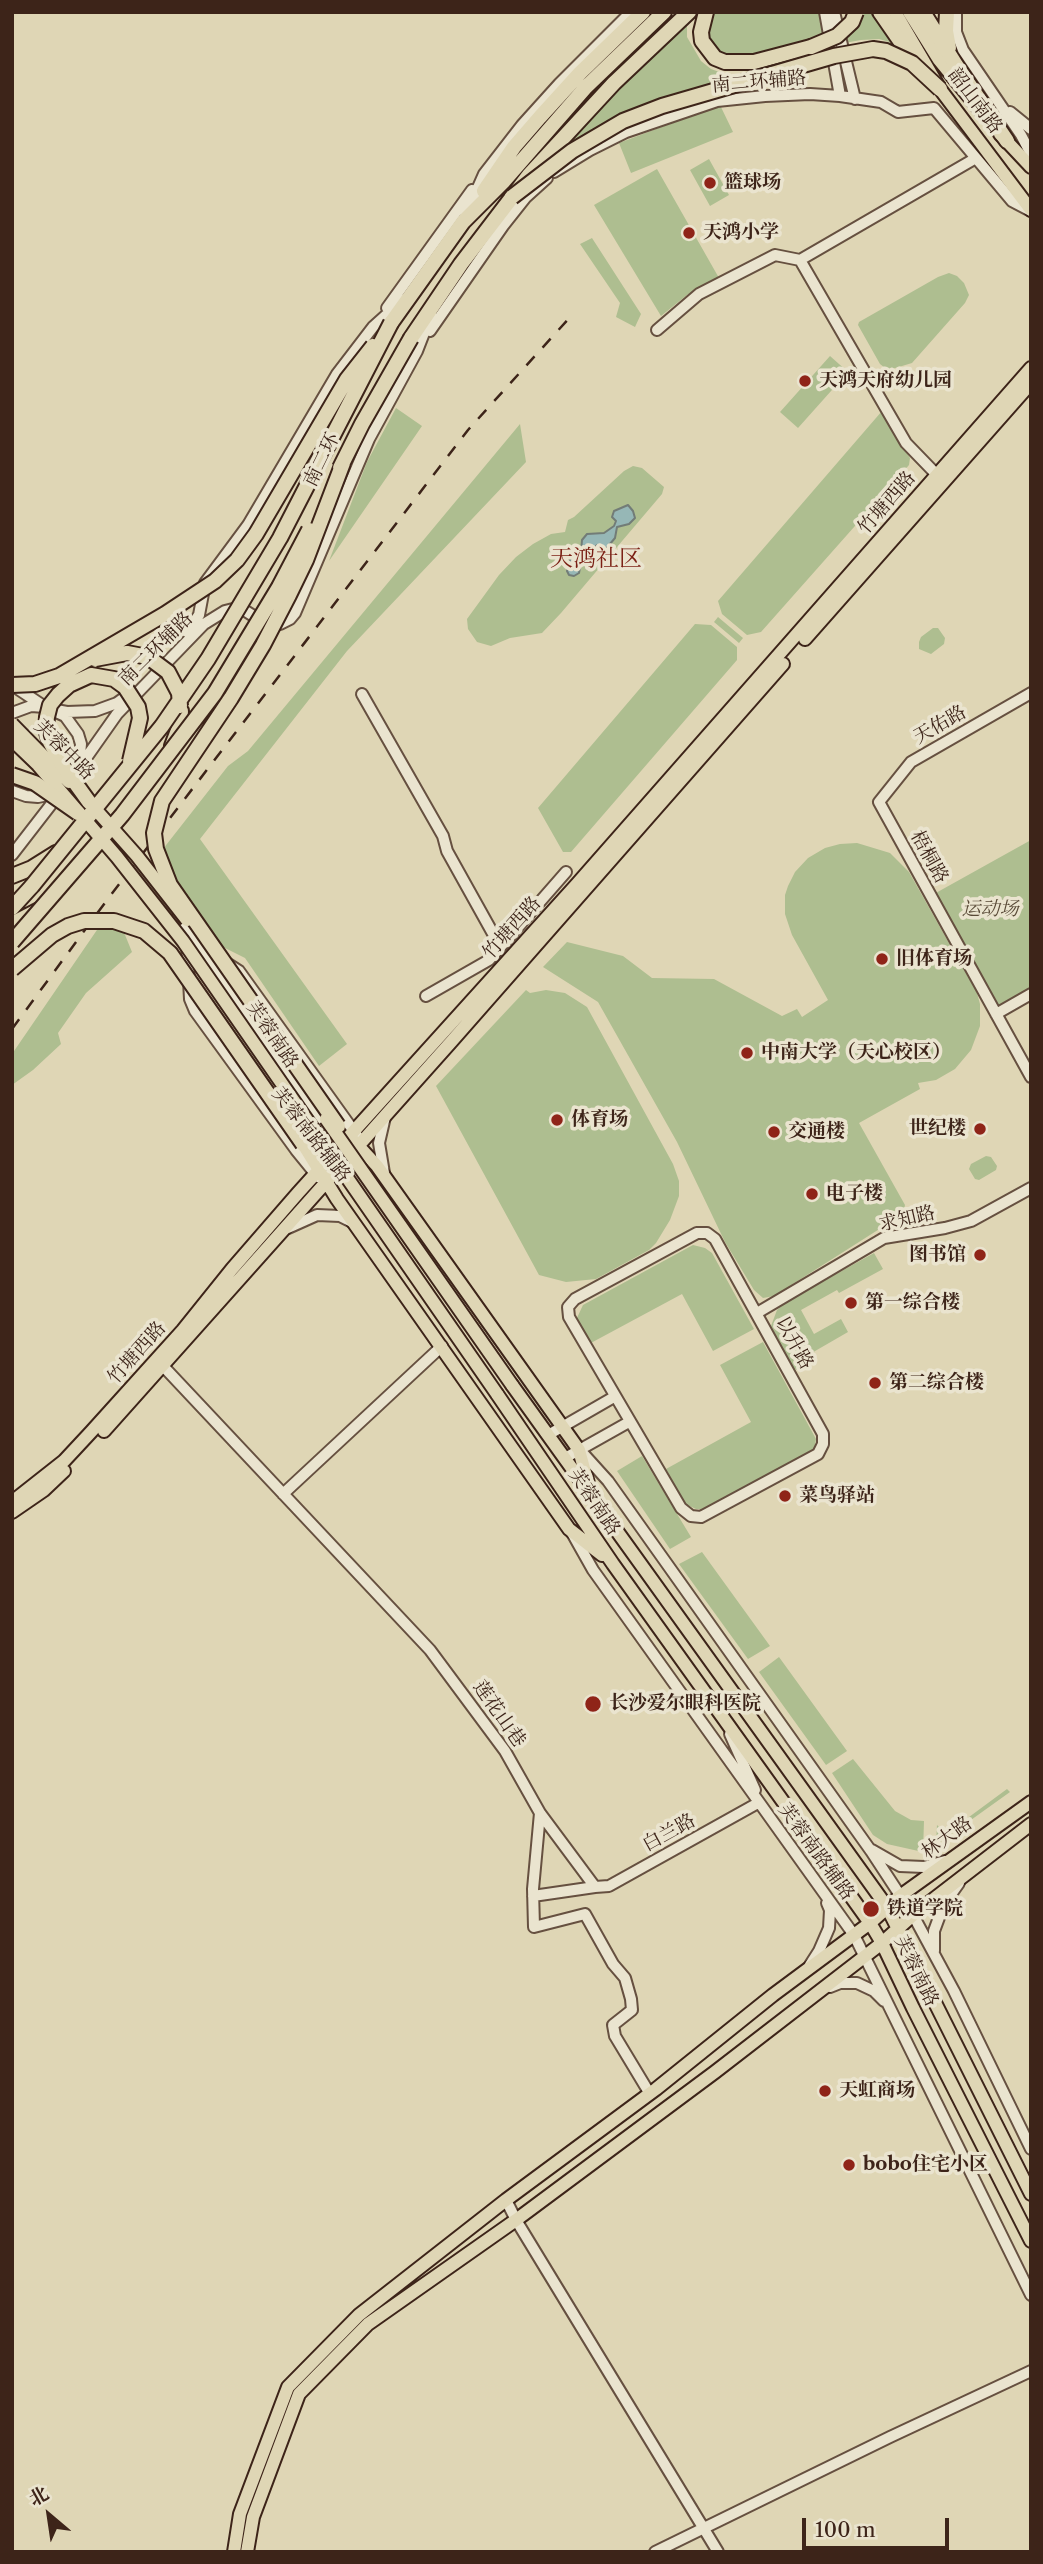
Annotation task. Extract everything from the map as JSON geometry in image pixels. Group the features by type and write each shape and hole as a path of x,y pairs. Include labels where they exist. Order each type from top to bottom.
{"highway":[{"path":"463,222 514,147 588,65 643,12"},
{"name":"南二环","path":"122,778 208,659 280,538 391,323 415,289 463,222 504,181 586,87 664,12"},
{"name":"南二环","path":"12,942 80,866 215,693 285,575 362,424 414,345 435,303 512,197 614,83 689,12"},
{"path":"706,12 701,32 702,41 715,58 725,62 754,62 811,47 837,36 852,22 856,12"},
{"path":"880,12 907,51 940,89"},
{"path":"947,12 946,31 956,65"},
{"path":"925,16 1006,141"},
{"path":"512,197 572,150 623,121 834,56 873,49 886,51 912,63 940,89"},
{"path":"71,669 201,592 237,560 264,523 347,379 391,323"},
{"path":"343,463 289,596 264,645 166,793 157,815 154,833 159,861 170,885 351,1137"},
{"path":"12,685 35,684 90,661 127,653 148,657 168,672 178,693 181,711 177,735 165,760"},
{"path":"12,908 122,778 130,763 139,733 138,707 131,693 114,679 91,675 69,685 50,705 46,729 55,754 81,804"},
{"path":"12,775 81,804"},
{"path":"12,876 32,868 66,846"},
{"path":"12,924 44,906"},
{"path":"12,968 52,935 85,921 114,921 144,932 170,953 303,1144"}],"main road":[{"name":"韶山南路","path":"895,12 940,89 1031,211"},
{"name":"韶山南路","path":"909,12 939,60 967,96 1031,167"},
{"name":"竹塘西路","path":"382,1109 1031,368"},
{"name":"竹塘西路","path":"12,1502 64,1461 91,1432 183,1330 317,1167 382,1109 1031,383"},
{"name":"芙蓉中路","path":"12,724 81,804"},
{"name":"芙蓉中路","path":"12,740 81,804"},
{"name":"芙蓉南路","path":"81,804 137,856 215,958 512,1385 887,1907 1031,2194"},
{"name":"芙蓉南路","path":"81,804 183,941 613,1564 870,1923 1031,2241"},
{"name":"竹塘西路","path":"12,1512 44,1490 70,1465 163,1366 328,1181 351,1137"},
{"path":"351,1137 377,1166 579,1450 591,1494"},
{"path":"303,1144 354,1224 569,1529 613,1564"},
{"name":"林大路","path":"234,2552 240,2514 288,2387 359,2315 506,2200 650,2094 870,1923 900,1896 1031,1802"},
{"path":"247,2552 253,2517 299,2394 368,2325 516,2220 818,1993 1031,1824"}],"street":[{"name":"南二环辅路","path":"12,713 31,706 67,712 95,711 117,703 126,697 192,627 199,615 205,583 248,525 337,374 484,174 550,94 631,12"},
{"path":"825,12 840,96"},
{"path":"834,12 855,99"},
{"path":"956,12 956,32 963,50 1031,154"},
{"name":"南二环辅路","path":"512,197 590,150 626,132 717,101 765,96 840,96 881,102 898,112 934,108 976,158"},
{"path":"997,102 1031,129"},
{"path":"657,330 699,294 775,255 800,260 976,158 1012,201 1031,211"},
{"name":"南二环辅路","path":"463,222 484,174"},
{"name":"南二环辅路","path":"74,775 117,714 191,636 213,618 233,609 244,610 263,622 280,624 295,613 369,439 414,345 526,197 550,174"},
{"path":"800,260 906,443 937,475"},
{"name":"南二环辅路","path":"373,327 415,289"},
{"path":"12,685 72,724 81,744 79,765 74,775 58,792 12,855"},
{"name":"天佑路","path":"878,802 911,762 1031,693"},
{"path":"362,694 443,836 446,851 502,945"},
{"path":"74,775 74,788 81,804"},
{"path":"12,791 26,796 58,792 81,804"},
{"name":"梧桐路","path":"878,802 1031,1077"},
{"path":"426,996 489,960 566,872"},
{"name":"芙蓉南路辅路","path":"317,1167 317,1125 149,883 200,946 322,1121 351,1137"},
{"name":"芙蓉南路辅路","path":"187,938 190,999 195,1011 317,1167"},
{"name":"芙蓉南路辅路","path":"200,946 240,971 351,1137"},
{"path":"996,1014 1031,994"},
{"path":"382,1109 380,1153 390,1185"},
{"name":"求知路","path":"757,1313 884,1238 971,1221 1031,1188"},
{"path":"283,1232 305,1218 317,1215 340,1216 354,1224"},
{"name":"以升路","path":"697,1233 707,1233 715,1239 757,1313 823,1434 822,1444 818,1454 701,1517 691,1516 681,1508 614,1397 569,1317 568,1307 575,1298 697,1233"},
{"path":"283,1494 442,1346"},
{"name":"莲花山巷","path":"163,1366 430,1650 505,1751 540,1813 595,1887"},
{"path":"548,1435 614,1397"},
{"path":"565,1458 629,1422"},
{"path":"579,1450 608,1481 913,1915 1031,2149"},
{"name":"芙蓉南路辅路","path":"569,1529 593,1570 854,1935 1031,2295"},
{"path":"722,1716 762,1807"},
{"name":"白兰路","path":"533,1896 609,1886 762,1807"},
{"path":"540,1813 533,1896 534,1927 585,1914 612,1964 625,1978 632,2010 613,2025 615,2036 650,2094"},
{"path":"868,1848 900,1866 924,1867 951,1859"},
{"path":"934,1954 934,1931 941,1913 964,1875"},
{"path":"807,1970 820,1951 829,1928 830,1910 822,1891"},
{"path":"818,1993 840,1983 856,1983 874,1992 890,2008"},
{"path":"506,2200 718,2552"},
{"path":"655,2552 1031,2371"}],"green space":[{"path":"711,12 820,12 826,37 749,60 719,56 705,39"},
{"path":"865,12 874,12 893,43 879,39 839,44 852,33"},
{"path":"687,25 687,37 701,61 711,69 725,74 745,76 624,114 566,147 611,97"},
{"path":"720,105 733,132 631,173 619,143"},
{"name":"篮球场","path":"709,159 729,195 710,206 690,170"},
{"path":"657,169 719,278 687,295 661,316 594,205"},
{"path":"592,238 641,314 635,327 616,317 620,303 580,244"},
{"path":"949,273 964,283 969,295 965,303 912,363 892,369 885,368 880,364 858,325 859,322"},
{"path":"830,356 848,372 798,428 780,412"},
{"path":"396,408 422,426 329,561 367,462"},
{"path":"882,411 910,458 909,465 761,632 747,635 722,614 718,601"},
{"path":"520,424 526,462 347,651 200,839 347,1044 319,1066 245,958 219,945 179,889 163,849 228,766 248,751"},
{"path":"633,466 642,468 664,487 662,494 561,613 542,633 510,638 491,646 477,642 468,629 467,619 499,575 533,544 551,534 565,532 568,520"},
{"path":"718,617 743,638 739,643 714,622"},
{"path":"695,624 711,625 737,647 737,660 571,852 563,852 538,808"},
{"path":"933,628 938,628 945,638 944,644 931,654 919,649 919,642 921,637"},
{"name":"运动场","path":"1031,840 1031,988 998,1007 934,894"},
{"path":"857,843 890,853 909,872 977,993 980,1026 971,1050 955,1069 936,1080 918,1083 920,1089 859,1123 905,1205 903,1214 774,1296 763,1298 754,1290 725,1242 677,1142 598,1002 543,967 567,942 623,956 652,978 714,979 782,1016 797,1009 802,1017 828,1000 792,935 785,914 785,895 795,872 808,858 825,848"},
{"path":"99,927 123,930 132,952 86,993 58,1033 61,1044 12,1085 12,1054"},
{"name":"体育场","path":"526,990 530,993 546,990 565,993 587,1007 673,1164 679,1181 679,1196 670,1220 656,1243 649,1250 596,1279 566,1282 539,1275 436,1086"},
{"path":"986,1156 991,1157 997,1166 996,1170 979,1180 975,1179 969,1169 971,1164"},
{"path":"693,1245 712,1253 754,1329 713,1351 682,1294 589,1344 576,1320 583,1305"},
{"path":"874,1253 883,1269 801,1310 814,1334 841,1319 848,1332 803,1358 807,1365 797,1370 793,1368 771,1326 777,1310 784,1303"},
{"path":"763,1342 816,1439 814,1451 708,1509 696,1509 685,1504 666,1469 751,1422 720,1365"},
{"path":"642,1456 691,1537 670,1549 617,1471"},
{"path":"702,1552 770,1646 748,1659 679,1564"},
{"path":"779,1657 847,1751 826,1765 759,1672"},
{"path":"853,1759 895,1811 911,1820 924,1821 923,1852 887,1844 873,1835 832,1773"},
{"path":"1007,1789 1010,1792 936,1845 937,1825 946,1834"}],"water":[{"path":"628,505 635,518 629,524 617,527 615,538 604,551 597,545 581,562 579,573 569,575 567,571 570,559 581,552 582,540 587,534 604,533 614,526 614,511"}],"railway":[{"path":"12,1029 107,900 468,430 572,315"}],"place":[{"name":"篮球场","path":"710,183"},
{"name":"天鸿小学","path":"689,233"},
{"name":"天鸿天府幼儿园","path":"805,381"},
{"name":"旧体育场","path":"882,959"},
{"name":"中南大学（天心校区）","path":"747,1053"},
{"name":"体育场","path":"557,1120"},
{"name":"世纪楼","path":"980,1129"},
{"name":"交通楼","path":"774,1132"},
{"name":"电子楼","path":"812,1194"},
{"name":"图书馆","path":"980,1255"},
{"name":"第一综合楼","path":"851,1303"},
{"name":"第二综合楼","path":"875,1383"},
{"name":"菜鸟驿站","path":"785,1496"},
{"name":"长沙爱尔眼科医院","path":"593,1704"},
{"name":"铁道学院","path":"871,1909"},
{"name":"天虹商场","path":"825,2091"},
{"name":"bobo住宅小区","path":"849,2165"}],"district":[{"name":"天鸿社区","path":"596,559"}]}
